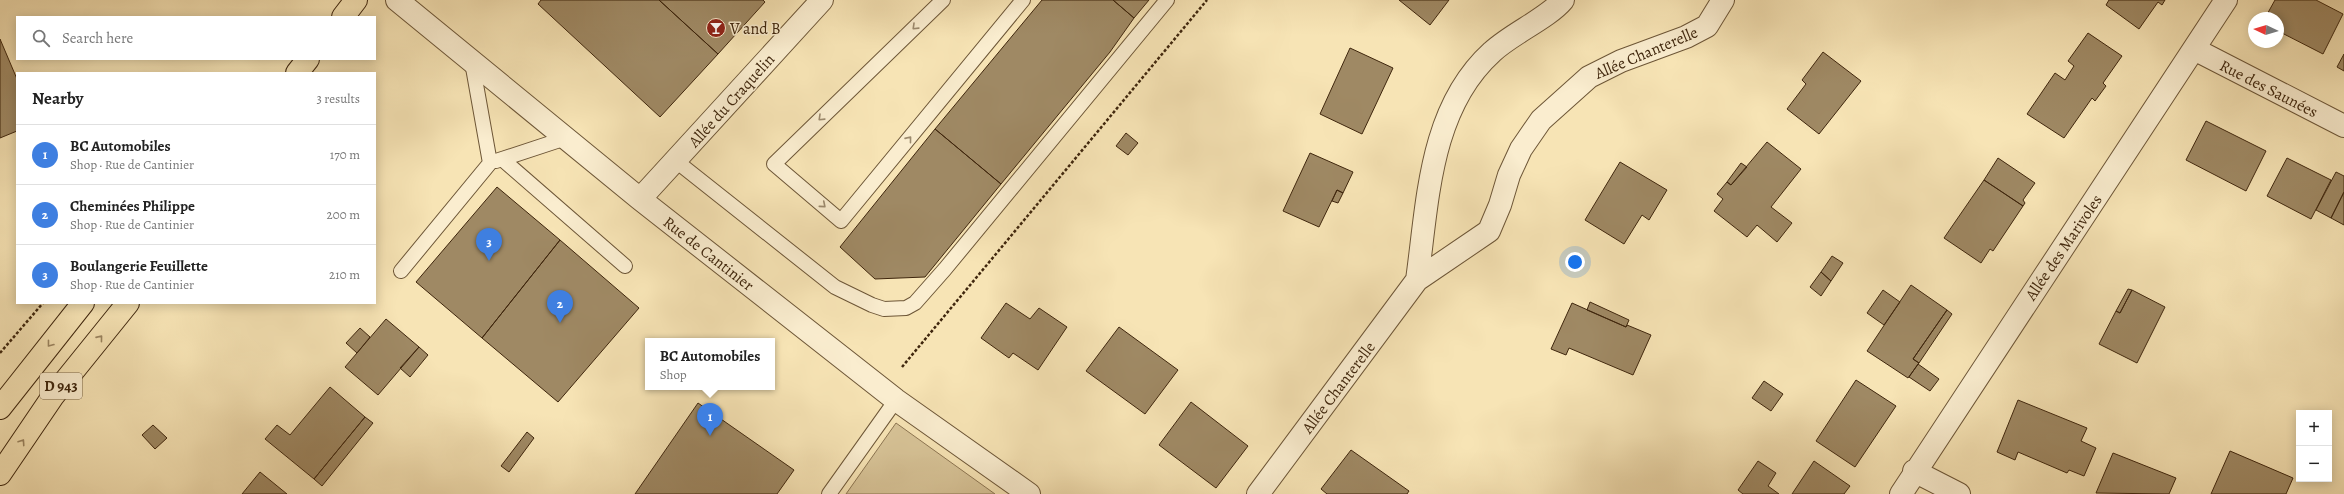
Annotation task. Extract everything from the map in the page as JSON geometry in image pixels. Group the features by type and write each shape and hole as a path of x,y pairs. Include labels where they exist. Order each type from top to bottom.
{"main road":[{"path":"344,16 356,0"},
{"path":"298,72 307,60"},
{"name":"D 943","path":"0,408 82,304"},
{"name":"D 943","path":"0,474 53,396 127,304"}],"street":[{"name":"Rue de Cantinier","path":"397,0 640,199 890,394 1029,494"},
{"name":"Allée du Craquelin","path":"640,199 822,0"},
{"name":"Allée Chanterelle","path":"1417,280 1435,153 1451,108 1471,74 1492,51 1563,0"},
{"name":"Allée Chanterelle","path":"1258,494 1417,280 1489,231 1500,205 1509,175 1521,149 1541,120 1566,95 1589,77 1622,61 1686,37 1707,26 1723,0"},
{"name":"Allée des Marivoles","path":"1901,494 1914,471 2226,0"},
{"name":"Rue des Saunées","path":"2194,49 2344,126"},
{"path":"1914,471 1959,494"}],"lane":[{"path":"942,0 774,164 841,221 1022,0"},
{"path":"676,161 835,287 872,306 895,310 906,308 915,303 945,269 1167,0"},
{"path":"472,62 496,161 625,266"},
{"path":"402,271 496,161 566,138"},
{"path":"829,494 890,394"}],"path":[{"path":"890,394 1207,0"},
{"path":"0,353 42,304"}],"shaded area":[{"path":"896,423 995,494 846,494"}],"building":[{"path":"541,0 659,0 718,54 660,117 538,4"},
{"name":"V and B","path":"659,0 763,0 765,2 718,54"},
{"path":"1042,0 1113,0 1134,18 1110,52 1001,184 935,129"},
{"path":"1113,0 1149,0 1134,18"},
{"path":"1399,0 1449,0 1430,25"},
{"path":"2109,0 2165,0 2162,5 2158,2 2139,29 2106,5"},
{"path":"2275,0 2316,0 2343,14 2323,54 2284,34 2284,12 2268,12"},
{"path":"2088,33 2122,56 2103,83 2106,86 2095,101 2092,98 2064,138 2027,114 2055,73 2065,80 2074,66 2068,61"},
{"path":"0,39 16,77 16,131 0,138"},
{"path":"1350,48 1393,68 1362,134 1320,114"},
{"path":"1823,52 1861,81 1819,134 1787,109 1806,84 1802,80"},
{"path":"2344,54 2344,71 2337,67"},
{"path":"2206,121 2266,151 2246,191 2186,160"},
{"path":"935,129 1001,184 925,277 875,279 840,247"},
{"path":"1126,133 1138,143 1128,155 1116,146"},
{"path":"1767,142 1801,169 1771,207 1792,223 1777,242 1757,225 1747,237 1714,211 1723,199 1717,194 1727,182 1731,185"},
{"path":"1310,153 1353,172 1343,193 1337,190 1319,227 1283,211"},
{"path":"1998,158 2035,183 2023,200 2025,203 2023,206 1984,180"},
{"path":"2287,158 2331,180 2311,219 2267,196"},
{"path":"1620,162 1667,190 1649,220 1642,215 1624,244 1585,220"},
{"path":"1741,163 1747,167 1731,185 1727,182"},
{"path":"2336,172 2344,176 2344,192 2331,218 2316,210"},
{"path":"1984,180 2023,206 1993,251 1990,249 1981,263 1944,238"},
{"path":"497,187 560,240 482,338 416,282"},
{"path":"1337,190 1343,193 1338,203 1332,201"},
{"path":"2344,192 2344,225 2331,218"},
{"path":"560,240 639,308 558,402 482,338"},
{"path":"1832,256 1843,263 1831,281 1821,272"},
{"path":"1821,272 1831,281 1821,296 1810,287"},
{"path":"1911,285 1947,310 1913,359 1919,363 1908,378 1867,351"},
{"path":"2128,289 2132,290 2120,313 2116,311"},
{"path":"1883,290 1900,302 1884,325 1867,313"},
{"path":"2132,290 2165,307 2137,363 2099,344 2116,311 2120,313"},
{"path":"1590,302 1629,320 1626,327 1587,310"},
{"path":"1006,303 1030,319 1039,308 1067,327 1038,370 1013,353 1009,358 981,338"},
{"path":"1572,303 1626,327 1627,325 1651,335 1633,375 1569,348 1566,355 1551,349"},
{"path":"1947,310 1952,314 1919,363 1913,359"},
{"path":"386,319 419,347 378,395 345,367"},
{"path":"1119,327 1178,370 1145,414 1086,371"},
{"path":"360,328 370,337 357,353 346,343"},
{"path":"419,347 428,355 410,377 400,368"},
{"path":"1918,364 1939,379 1930,391 1909,377"},
{"path":"1856,380 1896,406 1855,467 1816,441"},
{"path":"1764,381 1783,394 1771,411 1752,398"},
{"path":"330,387 365,417 314,479 265,439 277,425 290,435"},
{"path":"2018,400 2087,428 2081,441 2096,448 2084,476 2069,470 2067,473 2018,452 2015,460 1997,452"},
{"path":"1191,402 1248,446 1216,488 1159,445"},
{"path":"698,403 794,470 777,494 635,494"},
{"path":"365,417 373,423 322,486 314,479"},
{"path":"153,425 167,438 155,449 142,435"},
{"path":"527,432 534,438 509,472 501,466"},
{"path":"1351,450 1409,491 1407,494 1327,494 1321,489"},
{"path":"2230,451 2293,478 2286,494 2211,494"},
{"path":"2113,453 2176,478 2169,494 2096,493"},
{"path":"1758,461 1776,473 1768,486 1779,494 1743,494 1738,490"},
{"path":"1814,461 1850,486 1844,494 1792,494"},
{"path":"260,472 287,494 242,494"}],"place":[{"name":"V and B","path":"716,28"},
{"name":"Boulangerie Feuillette","path":"489,261"},
{"name":"Cheminées Philippe","path":"560,323"},
{"name":"BC Automobiles","path":"710,436"}]}
